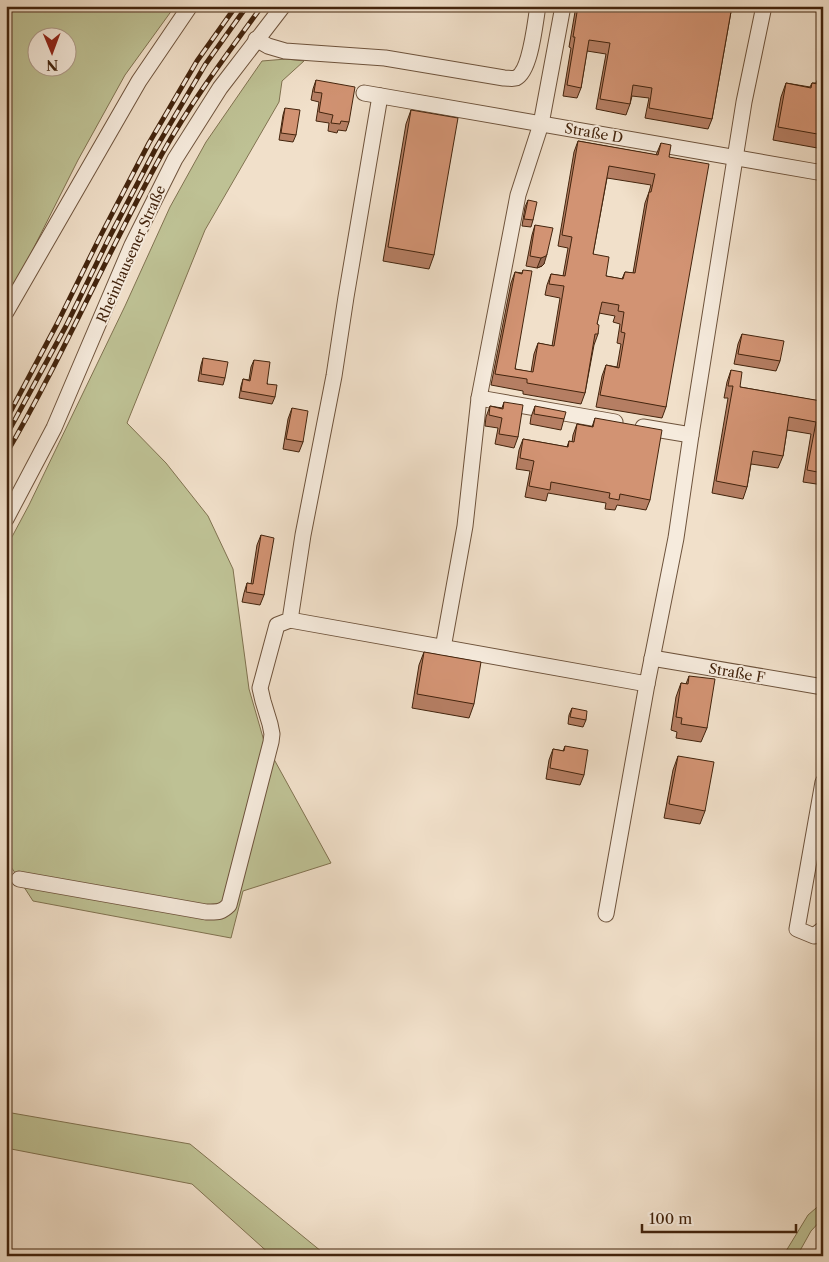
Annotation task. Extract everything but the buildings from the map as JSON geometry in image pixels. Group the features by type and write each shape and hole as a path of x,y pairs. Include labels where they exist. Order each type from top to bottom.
{"street":[{"path":"6,312 139,81 190,6"},
{"name":"Rheinhausener Straße","path":"6,519 54,428 132,245 175,159 220,88 283,6"},
{"path":"256,39 268,46 285,51 386,58 504,78 516,78 523,72 529,59 538,6"},
{"path":"443,648 465,526 479,398 518,195 542,124 563,6"},
{"path":"606,914 647,684 676,538 744,102 764,6"},
{"name":"Straße D","path":"364,93 823,173"},
{"path":"290,620 303,535 334,376 380,96"},
{"path":"479,398 691,435"},
{"path":"19,878 206,912 224,910 229,905 272,742 270,724 260,688 277,624 290,620 647,684"},
{"name":"Straße F","path":"652,658 823,687"},
{"path":"823,782 797,929 814,936 823,928"}],"green space":[{"path":"6,6 175,6 125,75 78,160 17,281 6,295"},
{"path":"286,59 304,61 282,81 279,102 205,230 127,423 166,463 208,516 233,569 249,689 264,741 331,863 243,891 231,938 33,901 6,859 6,548 29,505 125,306 170,207 206,142 262,61"},
{"path":"6,1112 190,1144 327,1256 272,1256 192,1184 6,1148"},
{"path":"823,1202 823,1218 811,1231 797,1256 783,1256 808,1215"}],"railway":[{"path":"6,420 149,143 197,61 236,6"},
{"path":"6,436 66,326 156,148 205,65 247,6"},
{"path":"6,454 47,380 122,229 162,154 197,97 262,6"}]}
